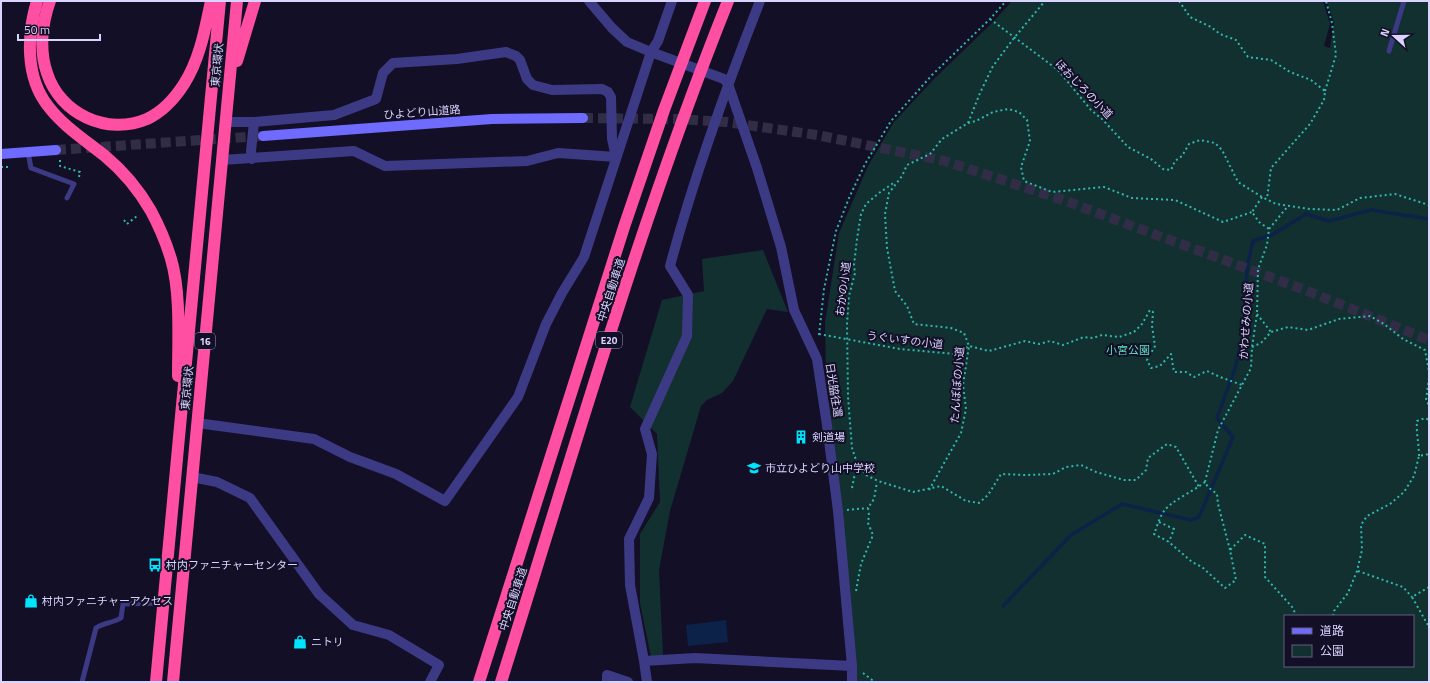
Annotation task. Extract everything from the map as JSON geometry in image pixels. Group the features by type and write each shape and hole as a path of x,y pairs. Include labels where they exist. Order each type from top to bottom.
{"highway":[{"path":"37,1 31,28 30,60 43,98 58,117 106,157 142,196 157,223 171,260 176,296 178,341 174,431 174,494"},
{"path":"50,1 44,24 42,49 47,73 58,94 72,109 91,120 103,124 125,125 147,119 162,110 174,98 184,84 202,44 211,1"},
{"name":"東京環状","path":"156,682 220,1"},
{"name":"東京環状","path":"173,682 236,1"},
{"path":"225,122 238,56 255,1"},
{"name":"中央自動車道","path":"479,682 621,234 664,110 705,1"},
{"name":"中央自動車道","path":"501,682 643,233 728,1"},
{"path":"194,273 205,264 211,268 211,271"},
{"path":"184,389 190,392 200,387"}],"street":[{"path":"589,1 620,36 628,42 726,81"},
{"path":"197,423 314,439 350,457 396,474 445,501 518,397 546,324 562,293 584,258 616,157 655,53 672,1"},
{"path":"647,682 630,585 629,539 649,498 652,454 645,429 687,336 688,295 670,266 682,219 726,81 760,1"},
{"path":"225,122 254,122 334,115 376,98 383,73 393,63 457,59 506,52 516,56 520,60 527,79 533,85 552,90 602,89 608,92 611,97 612,139 616,157"},
{"name":"日光脇往還","path":"726,81 757,168 781,247 794,310 816,359 828,425 857,666 852,682"},
{"name":"ひよどり山道路","path":"263,136 492,119 583,118"},
{"path":"252,159 251,151 254,122"},
{"path":"1,154 56,150"},
{"path":"222,160 354,151 384,166 527,161 558,152 616,157"},
{"path":"192,477 217,482 250,498 319,594 352,625 389,635 439,664 430,682"},
{"path":"644,661 695,658 857,666"},
{"path":"607,682 607,675 628,682"}],"lane":[{"path":"1390,51 1404,1"},
{"path":"28,152 31,168 74,184 67,198"},
{"path":"82,682 96,628 100,625 113,622 121,618 123,604 164,603"}],"path":[{"path":"818,340 824,289 836,231 865,164 891,121 932,75 990,19 1006,1"},
{"path":"968,123 993,66 1045,1"},
{"path":"1179,1 1190,17 1211,27 1220,34 1236,40 1248,57 1271,60 1290,72 1311,80 1324,91"},
{"path":"1326,1 1332,23 1336,55 1324,91 1324,100 1310,124 1271,168 1267,199 1276,204 1288,206 1310,209 1338,210 1360,198 1395,194 1429,205"},
{"name":"ほおじろの小道","path":"990,19 1058,70 1091,110 1102,119 1128,147 1152,159 1163,169 1171,170 1175,161 1182,156 1189,144 1200,140 1215,143 1222,150 1238,182 1267,199"},
{"name":"たんぽぽの小道","path":"929,490 961,433 966,409 963,384 969,346 964,333 957,330 914,324 907,306 895,291 887,248 884,214 889,193 902,176 907,165 930,154 942,139 968,123 976,121 993,112 1008,109 1019,112 1028,120 1030,141 1021,167 1024,180 1052,192 1104,187 1132,198 1175,200 1223,222 1252,212"},
{"path":"60,166 80,172 78,177"},
{"path":"1,167 9,167"},
{"name":"おかの小道","path":"897,182 879,192 866,204 861,214 854,265 855,273 847,309 848,397 852,448 857,463 866,475 878,481 912,492 929,490 941,486 966,501 979,503 988,495 1001,474 1053,474 1066,467 1081,465 1096,472 1124,480 1136,480 1146,470 1148,458 1167,444 1176,447 1199,487"},
{"path":"1262,197 1252,212 1258,222 1269,229"},
{"name":"かわせみの小道","path":"1205,482 1218,430 1251,368 1252,348 1257,314 1258,269 1267,245 1269,229 1288,206"},
{"path":"124,220 127,224 137,216"},
{"path":"969,346 989,351 1025,341 1039,344 1050,341 1063,345 1084,337 1093,338 1102,335 1119,337 1134,332 1142,324 1150,310 1153,312 1152,326 1155,346 1147,360 1151,368 1160,366 1171,354 1174,372 1186,372 1194,377 1207,371 1220,378 1242,385"},
{"path":"1257,314 1271,332"},
{"path":"1252,348 1261,343 1271,332 1288,327 1308,330 1339,319 1370,316 1384,324 1403,339 1425,350 1429,354"},
{"name":"うぐいすの小道","path":"819,334 900,349 955,354 969,346"},
{"path":"1425,350 1429,371"},
{"path":"1429,378 1426,400 1429,405"},
{"path":"1333,615 1334,611 1348,593 1357,571 1362,550 1361,525 1367,516 1390,504 1404,492 1414,476 1418,456 1419,444 1416,432 1417,421 1425,418 1429,420"},
{"path":"1418,456 1429,454"},
{"name":"おかの小道","path":"852,488 857,463"},
{"path":"855,596 861,564 873,536 868,523 868,508 874,499 878,481"},
{"path":"1205,482 1217,494 1236,580 1224,588 1202,567 1192,562 1169,542 1154,534 1160,518 1165,510 1205,482"},
{"path":"838,511 868,508"},
{"path":"1159,522 1174,529 1169,542"},
{"path":"1230,550 1246,535 1265,544 1265,577 1293,608 1296,615"},
{"path":"1357,571 1373,578 1403,587 1412,596 1429,628"},
{"path":"1412,596 1429,587"},
{"path":"857,666 872,680 872,682"},
{"path":"863,673 863,678"}],"green space":[{"name":"小宮公園","path":"1012,1 1323,1 1330,24 1324,46 1330,48 1334,23 1327,1 1429,1 1429,682 857,682 840,494 826,374 825,323 839,233 868,166 894,122 935,78 993,22"},
{"path":"763,250 788,312 767,309 733,381 722,393 707,400 701,406 670,511 659,570 663,655 651,657 640,603 640,534 660,502 657,434 630,407 662,300 704,291 702,259"}],"water":[{"path":"726,620 728,642 688,646 686,625"}],"waterway":[{"path":"1003,606 1071,535 1122,504 1191,520 1199,517 1233,437 1217,418 1235,369 1245,325 1247,267 1253,241 1272,235 1306,214 1329,221 1371,210 1429,219"}],"tunnel":[{"path":"583,118 678,119 726,122 817,135 945,161 1066,201 1305,290 1429,340"},
{"path":"56,150 260,136"}],"place":[{"name":"剣道場","path":"801,437"},
{"name":"市立ひよどり山中学校","path":"754,468"},
{"name":"村内ファニチャーセンター","path":"155,565"},
{"name":"村内ファニチャーアクセス","path":"31,601"},
{"name":"ニトリ","path":"300,642"}]}
